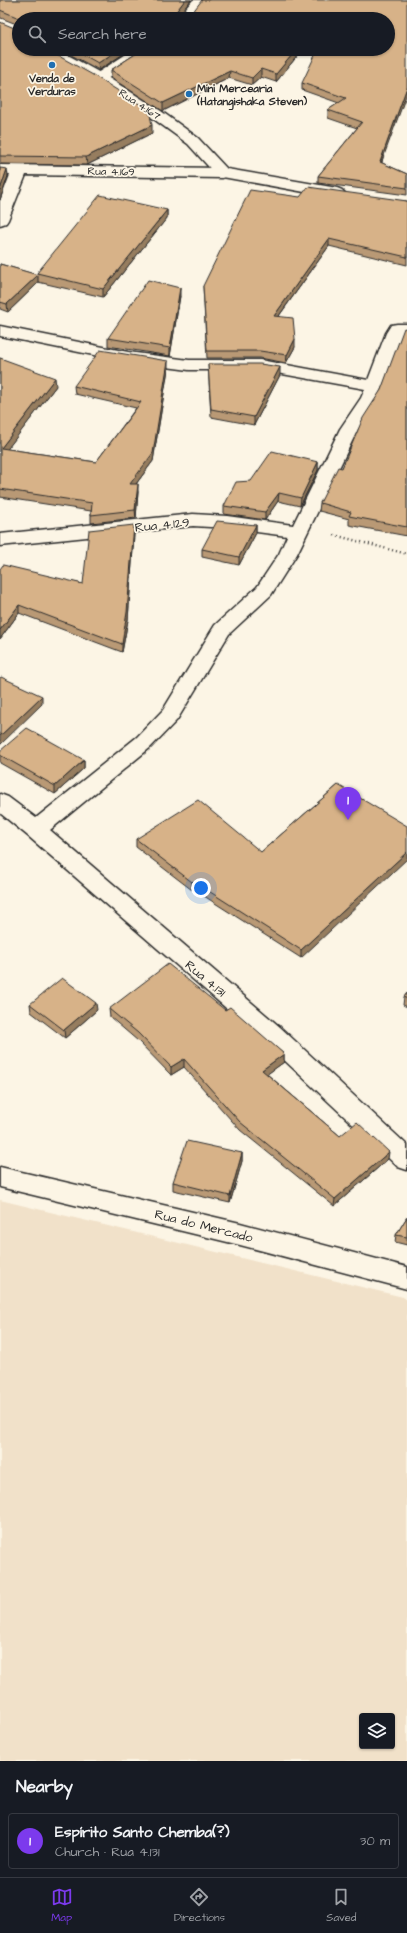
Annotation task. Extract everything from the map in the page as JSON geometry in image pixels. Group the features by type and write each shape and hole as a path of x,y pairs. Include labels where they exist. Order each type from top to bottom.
{"street":[{"path":"190,12 201,0"},
{"name":"Rua 4.167","path":"60,56 99,78 156,114 193,141 222,173"},
{"path":"99,78 133,56"},
{"name":"Rua 4.169","path":"0,170 222,173 348,194"},
{"path":"0,220 20,170"},
{"path":"36,830 144,742 170,715 222,630 264,592 288,554 349,429 370,398 394,333 397,329 407,328"},
{"path":"0,332 128,356 189,365 260,365 374,386"},
{"name":"Rua 4.129","path":"0,540 193,520 226,522 299,532"},
{"name":"Rua 4.131","path":"0,802 36,830 272,1034 344,1103 397,1149 407,1160"},
{"name":"Rua do Mercado","path":"0,1177 240,1234 407,1278"}],"path":[{"path":"299,532 336,535 407,554"}],"shaded area":[{"path":"0,1200 403,1297 407,1300 407,1761 0,1761"}],"building":[{"path":"0,0 185,0 176,12 12,12 12,15 0,10"},
{"path":"202,0 407,0 407,87 380,162 407,174 407,188 318,176 362,122 328,110 346,98 302,83 315,56 395,56 395,12 193,12"},
{"path":"0,22 12,27 12,56 59,56 93,75 149,110 152,125 86,157 0,156"},
{"path":"86,56 109,56 98,63"},
{"path":"132,56 291,56 276,74 261,69 252,78 230,71 163,103 111,70"},
{"path":"0,168 7,169 0,190"},
{"path":"308,187 407,201 407,257 329,239 274,316 293,318 295,339 287,355 260,351 207,351 203,286 250,190 300,197"},
{"path":"100,195 167,210 103,289 37,273"},
{"path":"0,264 38,275 7,304 0,302"},
{"path":"148,280 180,288 170,348 108,338"},
{"path":"404,328 407,329 407,527 349,516 351,512 320,503 338,467 342,468 363,418 381,390"},
{"path":"100,350 168,361 153,453 130,484 138,484 135,510 91,515 92,503 0,489 0,358 55,378 1,448 96,462 141,402 74,386"},
{"path":"208,364 260,364 280,367 254,417 211,409"},
{"path":"272,451 318,462 301,498 279,493 265,512 224,506 236,482 251,481"},
{"path":"217,521 256,525 239,557 202,549"},
{"path":"134,525 127,612 122,644 19,605 0,630 0,569 3,565 83,584 89,530"},
{"path":"1,677 42,696 0,736 0,678"},
{"path":"27,728 84,760 55,786 0,755 0,751"},
{"path":"338,785 407,826 407,852 301,950 193,881 192,882 136,839 198,800 261,852"},
{"path":"168,964 225,1010 230,1007 284,1054 262,1070 340,1136 357,1122 389,1152 335,1199 240,1122 184,1059 171,1067 138,1033 109,1009"},
{"path":"62,978 96,1003 64,1030 30,1004"},
{"path":"187,1141 242,1153 230,1196 173,1182"},
{"path":"407,1217 407,1237 396,1235"}],"place":[{"name":"Venda de Verduras","path":"52,65"},
{"name":"Mini Mercearia (Hatangishaka Steven)","path":"189,94"},
{"name":"Espírito Santo Chemba(?)","path":"348,820"}]}
